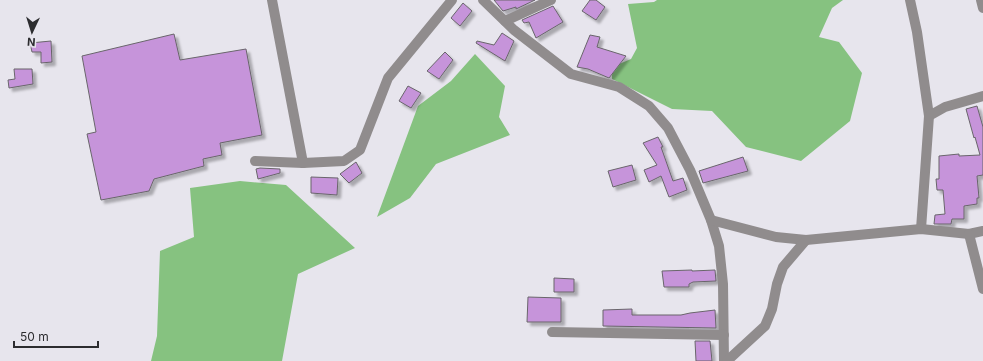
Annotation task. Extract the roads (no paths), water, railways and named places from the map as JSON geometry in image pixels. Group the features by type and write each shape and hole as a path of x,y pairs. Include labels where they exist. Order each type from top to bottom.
{"street":[{"path":"272,0 303,163"},
{"path":"255,161 303,163 344,161 360,150 388,78 452,0"},
{"path":"483,0 514,30 571,74 619,87 649,106 668,128 690,170 711,220 719,246 723,284 725,361"},
{"path":"505,22 552,0"},
{"path":"910,0 917,32 929,116 921,229"},
{"path":"981,0 983,8"},
{"path":"929,116 945,107 983,96"},
{"path":"711,220 776,237 806,240 921,229 969,234 983,231"},
{"path":"969,234 983,288"},
{"path":"725,361 765,326 772,310 777,284 783,267 806,240"},
{"path":"552,332 724,335"}]}
